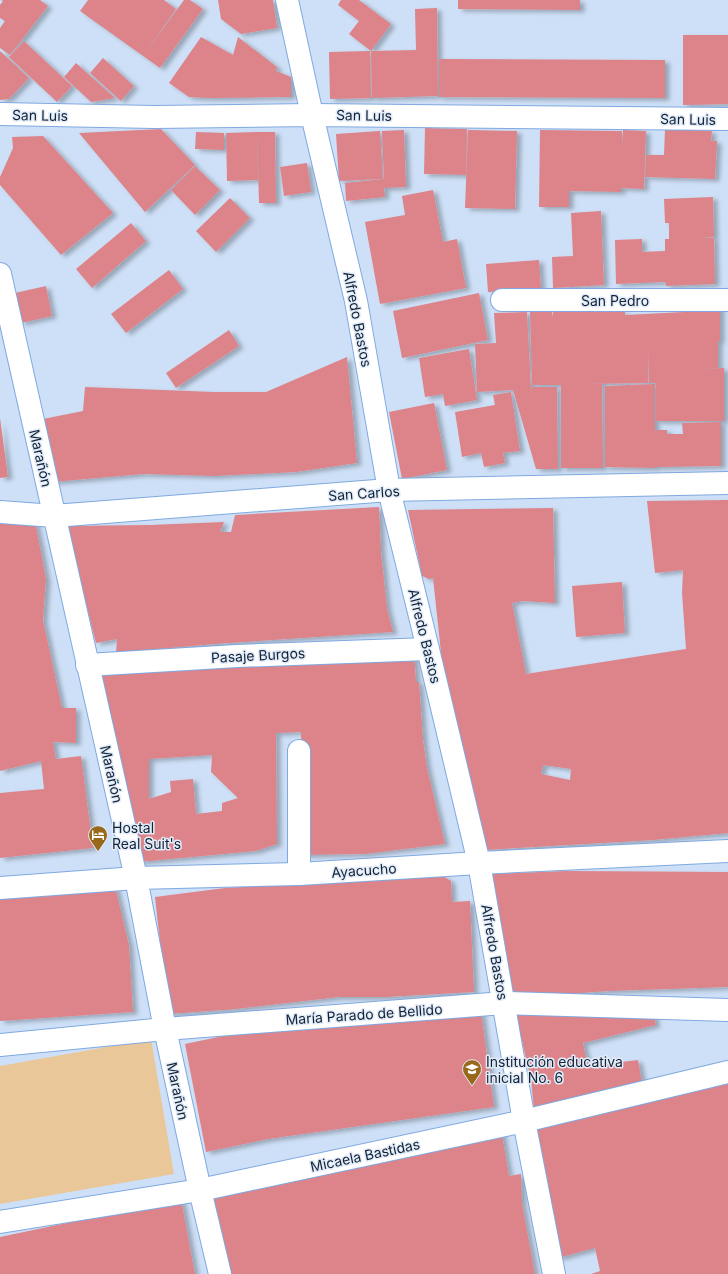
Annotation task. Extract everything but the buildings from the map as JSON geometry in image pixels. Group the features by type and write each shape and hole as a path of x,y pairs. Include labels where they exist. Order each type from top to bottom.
{"street":[{"name":"Alfredo Bastos","path":"287,0 312,115 356,301 389,490 479,863 524,1121 554,1274"},
{"name":"San Luis","path":"0,114 154,117 312,115 728,119"},
{"name":"Marañón","path":"0,274 136,878 165,1029 220,1274"},
{"name":"San Pedro","path":"502,300 728,300"},
{"name":"San Carlos","path":"0,512 54,516 389,490 728,483"},
{"name":"Pasaje Burgos","path":"87,665 237,656 428,649"},
{"path":"299,751 299,874"},
{"name":"Ayacucho","path":"0,888 136,878 299,874 479,863 728,851"},
{"name":"María Parado de Bellido","path":"0,1045 165,1029 504,1003 728,1010"},
{"name":"Micaela Bastidas","path":"0,1222 200,1190 524,1121 728,1072"}],"shaded area":[{"path":"151,1039 174,1174 0,1204 0,1066"}],"place":[{"name":"Hostal Real Suit's","path":"98,852"},
{"name":"Institución educativa inicial No. 6","path":"472,1086"}]}
